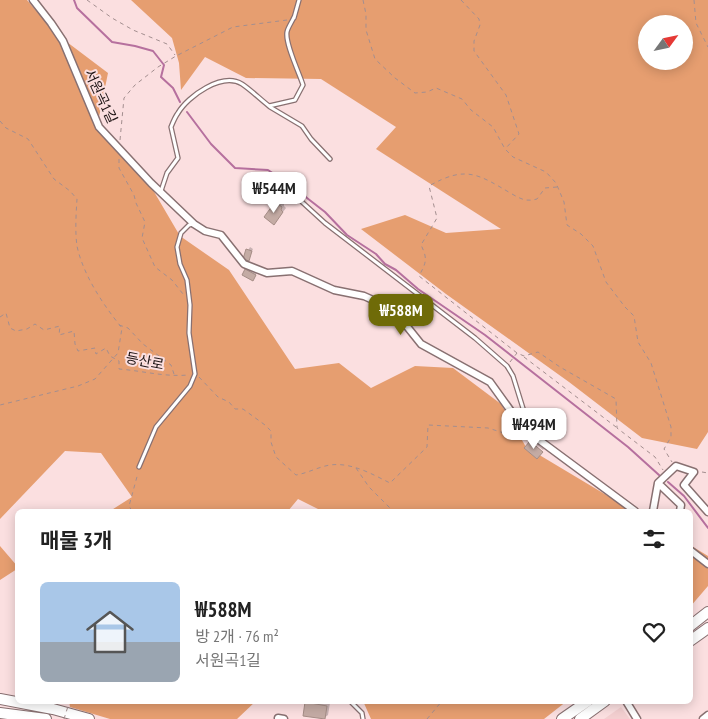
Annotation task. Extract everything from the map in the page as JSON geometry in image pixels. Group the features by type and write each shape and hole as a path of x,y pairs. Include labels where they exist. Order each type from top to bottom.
{"main road":[{"path":"693,624 708,612"},
{"path":"693,639 708,628"},
{"path":"0,699 15,702"},
{"path":"29,704 52,708 89,719"},
{"path":"562,719 584,704"},
{"path":"580,719 601,704"},
{"path":"0,713 46,719"}],"street":[{"name":"서원곡1길","path":"33,0 63,41 99,127 151,183 194,224 221,235 244,264 267,273 292,271 334,290 364,296 393,309 421,344 490,382 523,428 632,509"},
{"path":"653,509 658,483 676,466 694,472 684,485 708,512"},
{"path":"658,483 681,505 680,509"},
{"path":"693,552 708,564"},
{"path":"628,704 637,719"},
{"path":"703,719 708,716"},
{"path":"278,718 284,719"}],"lane":[{"path":"269,106 294,100 303,85 287,43 288,31 299,0"},
{"path":"161,191 167,173 178,158 171,127 178,112 209,85 229,80 241,83 269,106 302,126 311,139 330,159"},
{"path":"302,202 325,223 475,338 507,366 513,376 526,418 523,428"},
{"path":"139,467 156,427 190,386 196,374 190,332 190,305 178,247 181,233 189,225 194,224"},
{"path":"353,704 362,713 363,719"}],"path":[{"path":"87,0 133,30 167,44 176,56"},
{"path":"363,0 366,14 366,30 374,58 415,93 427,92 436,88 462,99 471,110 493,127 505,149 513,157 546,172 556,183 564,202 567,225 593,246 606,282 634,316 638,342 651,363 670,422 671,437 664,449 675,467"},
{"path":"461,0 478,19 480,24 474,41 474,51 506,95 516,122 519,134 505,149"},
{"path":"694,0 696,23 708,47"},
{"path":"188,301 172,280 155,267 142,238 145,222 134,195 119,168 124,98 135,85 158,67 233,27 292,18"},
{"path":"0,121 6,128 28,140 54,179 77,199 77,245 80,255 96,292 122,328 118,353 94,379 78,386 0,405"},
{"path":"557,187 545,188 537,199 525,201 473,174 457,174 429,186 437,218 421,245 426,256 424,267 419,276 655,457 667,475"},
{"name":"등산로","path":"0,316 6,314 10,328 16,331 27,329 36,324 44,330 60,326 60,335 74,331 75,344 78,351 95,348 96,354 106,348 110,356 115,357 119,361 119,369 144,370 154,374 174,376 196,374"},
{"path":"118,324 128,328 143,344 171,365 174,376"},
{"path":"524,356 538,352 616,399 617,428"},
{"path":"510,363 517,353"},
{"path":"196,374 218,397 229,402 235,409 243,409 265,425 271,432 271,442 276,457 296,475 340,464 356,468 390,483 427,448 428,425 488,428 507,434 523,428"},
{"path":"131,509 129,506 139,467"},
{"path":"356,468 370,487 391,509"},
{"path":"64,719 68,704"},
{"path":"427,719 440,704"}],"shaded area":[{"path":"0,0 27,0 55,33 108,73 97,127 153,190 180,236 229,270 295,369 339,363 371,388 415,366 453,368 501,404 526,447 630,509 318,509 298,499 290,509 113,509 132,497 101,453 65,451 0,519"},
{"path":"131,0 708,0 708,432 697,449 642,438 361,229 405,215 446,233 501,229 376,149 396,127 321,79 246,78 205,57 181,90 179,63 172,38"},
{"path":"0,546 15,564 15,570 0,580"},
{"path":"693,547 708,556 708,586 693,604"},
{"path":"70,704 253,704 237,719 110,719 70,707"},
{"path":"364,704 563,704 544,719 371,719"},
{"path":"621,707 630,719 604,719"}],"building":[{"path":"275,202 282,207 281,210 283,212 274,225 264,217"},
{"path":"246,249 252,251 249,261 243,259"},
{"path":"245,269 256,275 253,281 242,275"},
{"path":"530,441 543,452 537,459 524,448"},
{"path":"305,704 327,706 325,719 303,716"}],"waterway":[{"path":"74,0 77,8 112,42 153,51 164,65 161,77 173,88 180,102"},
{"path":"187,112 211,144 235,168 268,170 289,184 325,212 347,235 376,254 385,264 396,270 418,289 485,335 628,447 659,475"},
{"path":"668,482 684,496 708,528"}]}
